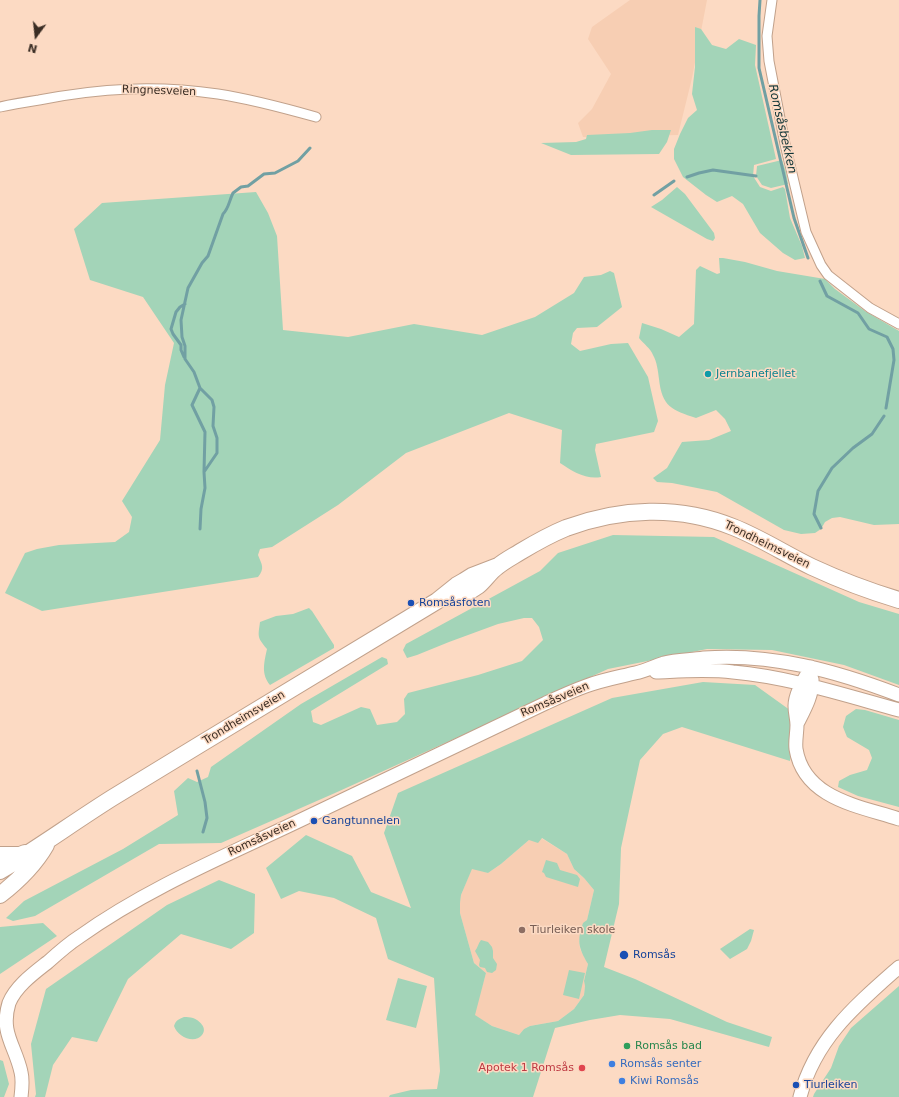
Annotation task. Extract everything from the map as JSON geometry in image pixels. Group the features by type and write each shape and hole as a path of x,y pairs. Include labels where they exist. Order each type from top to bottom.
{"highway":[{"name":"Trondheimsveien","path":"0,870 110,799 437,601 457,584 472,576 498,566 552,534 592,520 607,516 651,511 676,513 704,518 734,528 853,585 899,600"},
{"name":"Trondheimsveien","path":"0,895 23,876 32,866 51,837"},
{"path":"0,855 30,852"},
{"path":"0,882 12,873 30,852"}],"street":[{"path":"772,0 767,36 769,61 785,144 806,232 821,265 828,275 870,308 899,324"},
{"name":"Ringnesveien","path":"1,105 100,90 185,90 278,106 316,117"},
{"name":"Romsåsveien","path":"3,1011 21,985 64,948 109,917 158,888 586,686 637,673 664,663 684,660 744,657 772,659 811,667 857,680 899,695"},
{"path":"811,667 807,685 795,705 797,724 796,745 799,758 805,772 817,785 832,796 899,819"},
{"name":"Romsåsveien","path":"637,673 705,671 732,672 770,677 807,685 899,710"},
{"path":"800,1097 817,1054 833,1031 861,1001 899,967"},
{"path":"3,1011 6,1032 22,1073 21,1097"}],"shaded area":[{"path":"630,0 707,0 692,78 678,135 583,137 578,123 592,109 611,74 588,39 592,27"},
{"name":"Tiurleiken skole","path":"541,838 567,854 574,869 594,890 587,920 579,940 580,949 588,964 584,981 584,995 574,1009 558,1021 530,1026 524,1029 519,1035 492,1026 474,1015 486,973 474,963 460,913 460,903 461,895 472,868 488,873 529,840"}],"green space":[{"path":"695,27 701,29 712,45 726,49 739,39 756,45 755,65 776,159 754,165 753,176 760,187 771,191 783,187 785,189 790,218 802,246 805,258 795,260 783,253 760,233 743,204 732,196 717,202 706,195 683,177 674,159 674,149 680,134 688,118 697,110 692,94 695,67"},
{"path":"652,130 671,130 667,142 659,154 571,155 541,143 576,142 586,139 587,135 630,133"},
{"path":"782,160 788,184 771,188 762,185 756,176 757,166"},
{"path":"677,187 685,194 714,233 715,238 713,241 651,207"},
{"path":"256,192 268,213 277,236 283,330 348,337 414,324 482,335 535,317 574,293 584,277 601,275 610,271 614,273 622,307 597,327 577,328 573,333 571,344 580,351 611,344 628,343 648,377 658,421 654,432 596,444 595,450 601,477 595,478 574,472 560,463 562,430 509,413 406,453 338,505 272,547 260,549 258,555 262,564 262,569 258,577 42,611 5,593 25,553 59,545 115,542 129,532 132,517 122,501 160,440 165,385 174,343 143,297 90,280 74,229 102,203"},
{"path":"719,258 745,262 777,271 825,279 835,289 865,311 899,331 899,524 874,525 840,517 832,518 825,522 821,529 815,533 801,534 784,530 717,492 672,483 657,482 653,478 667,468 682,442 709,440 731,431 725,419 716,410 696,418 675,410 666,402 660,388 654,358 651,351 639,338 642,323 679,337 694,324 696,270 700,266 717,274 720,273"},
{"path":"613,535 714,537 859,602 899,614 899,685 844,665 772,650 707,649 608,669 221,843 159,844 35,916 13,921 6,918 24,901 123,849 178,815 174,791 188,778 197,782 208,777 211,767 301,704 382,657 387,659 388,664 311,711 313,722 321,725 361,707 370,709 377,725 397,722 405,714 404,699 408,693 478,675 522,661 543,640 539,627 532,618 524,618 498,624 407,658 403,650 406,644 540,571 558,553"},
{"path":"309,608 334,645 334,648 270,685 264,672 267,649 259,637 260,622 276,616 293,614"},
{"path":"703,682 755,685 794,713 790,761 682,727 663,734 640,760 621,848 619,904 604,967 635,979 727,1022 772,1037 769,1047 670,1019 620,1015 555,1028 533,1097 389,1097 390,1095 411,1090 437,1089 440,1071 434,978 388,959 376,918 334,898 299,891 281,899 266,868 306,835 352,856 371,892 411,908 384,833 398,793 612,698","holes":["542,838 567,854 574,869 594,890 587,920 583,923 579,939 580,948 588,964 584,981 584,995 574,1009 558,1021 530,1026 524,1029 519,1035 492,1026 475,1015 486,973 474,963 460,913 461,895 472,869 488,873 529,840 538,843"]},
{"path":"856,709 865,710 899,720 899,807 858,796 838,787 839,781 850,775 867,770 872,758 869,750 847,737 843,727 846,716"},
{"path":"546,860 557,863 560,870 577,875 580,879 578,887 546,877 542,872"},
{"path":"219,880 255,894 254,933 231,949 181,934 128,979 97,1042 72,1037 53,1065 45,1097 35,1097 36,1094 31,1044 46,989 167,905"},
{"path":"43,923 57,936 0,974 0,927"},
{"path":"750,929 754,930 747,949 730,959 720,949"},
{"path":"481,940 488,942 492,947 493,958 497,964 496,970 492,973 487,972 485,968 480,967 479,965 480,960 475,951"},
{"path":"569,970 585,973 579,999 563,995"},
{"path":"398,978 427,986 416,1028 386,1020"},
{"path":"899,986 899,1097 813,1097 831,1068 839,1046 851,1028"},
{"path":"184,1017 193,1018 202,1025 204,1032 199,1038 186,1038 176,1030 174,1026 176,1022"},
{"path":"0,1060 3,1061 9,1084 4,1097 0,1097"}],"waterway":[{"name":"Romsåsbekken","path":"760,0 759,68 794,218 808,258"},
{"path":"200,529 201,509 205,488 204,472 217,453 217,438 213,426 214,407 212,400 200,388 194,372 185,359 185,346 182,337 181,320 188,288 202,263 208,256 223,214 228,207 233,193 241,187 248,186 264,174 275,173 298,161 310,148"},
{"path":"687,177 713,170 756,176"},
{"path":"654,195 674,181"},
{"name":"Romsåsbekken","path":"820,281 827,296 858,313 869,329 887,337 893,349 894,360 886,408"},
{"path":"184,357 181,350 181,345 171,329 176,312 185,304"},
{"path":"200,388 192,405 205,432 204,472"},
{"name":"Romsåsbekken","path":"821,528 814,514 818,491 832,468 853,448 872,434 884,416"},
{"path":"197,771 205,802 207,818 203,832"}],"place":[{"name":"Jernbanefjellet","path":"708,374"},
{"name":"Romsåsfoten","path":"411,603"},
{"name":"Gangtunnelen","path":"314,821"},
{"name":"Tiurleiken skole","path":"522,930"},
{"name":"Romsås","path":"624,955"},
{"name":"Romsås bad","path":"627,1046"},
{"name":"Romsås senter","path":"612,1064"},
{"name":"Apotek 1 Romsås","path":"582,1068"},
{"name":"Kiwi Romsås","path":"622,1081"},
{"name":"Tiurleiken","path":"796,1085"}]}
